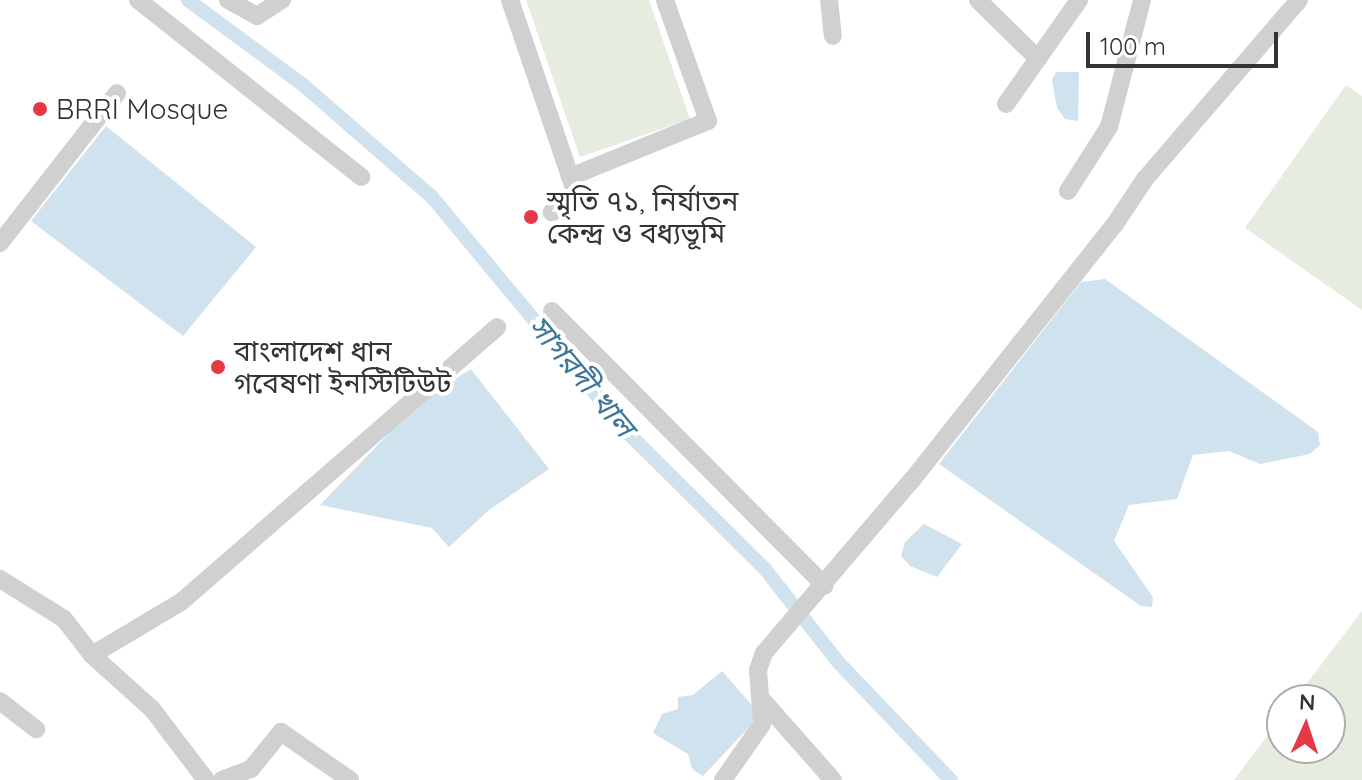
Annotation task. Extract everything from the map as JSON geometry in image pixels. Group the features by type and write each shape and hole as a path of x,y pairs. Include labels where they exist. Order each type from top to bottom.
{"street":[{"path":"138,0 361,177"},
{"path":"228,0 257,16 282,0"},
{"path":"510,0 578,200 552,212"},
{"path":"570,177 708,121 665,0"},
{"path":"829,0 833,36"},
{"path":"978,0 1038,59"},
{"path":"1006,104 1079,0"},
{"path":"1068,191 1109,127 1142,0"},
{"path":"723,780 762,724 764,702 758,670 781,636 822,590 1106,236 1145,179 1288,4"},
{"path":"0,243 117,93"},
{"path":"552,311 822,590"},
{"path":"92,655 181,602 497,327"},
{"path":"0,579 64,619 92,655 152,709 206,780"},
{"path":"0,701 36,729"},
{"path":"764,702 833,780"},
{"path":"222,780 251,769 281,732 307,755 350,780"}],"shaded area":[{"path":"526,0 649,0 690,119 580,157"},
{"path":"1346,85 1362,96 1362,310 1245,228"},
{"path":"1362,611 1362,780 1234,780 1266,737 1266,764 1346,764 1346,684 1306,684"}],"water":[{"path":"1056,72 1079,72 1078,121 1065,119 1057,108 1052,80"},
{"path":"106,126 256,247 183,336 31,221"},
{"path":"1105,279 1318,432 1320,445 1310,454 1260,464 1229,451 1193,455 1177,499 1129,505 1114,541 1153,597 1152,607 1141,606 939,464 1081,282"},
{"path":"471,369 549,469 489,510 449,547 432,528 320,505 420,401"},
{"path":"924,524 962,544 937,577 910,566 901,556 905,542"},
{"path":"722,671 756,710 751,725 703,776 692,769 688,754 653,733 662,714 678,709 678,697 693,695"}],"waterway":[{"name":"সাগরদী খাল","path":"188,0 302,84 432,197 629,434 765,569 839,663 951,780"}],"place":[{"name":"BRRI Mosque","path":"40,109"},
{"name":"স্মৃতি ৭১, নির্যাতন কেন্দ্র ও বধ্যভূমি","path":"531,217"},
{"name":"বাংলাদেশ ধান গবেষণা ইনস্টিটিউট","path":"218,367"}]}
